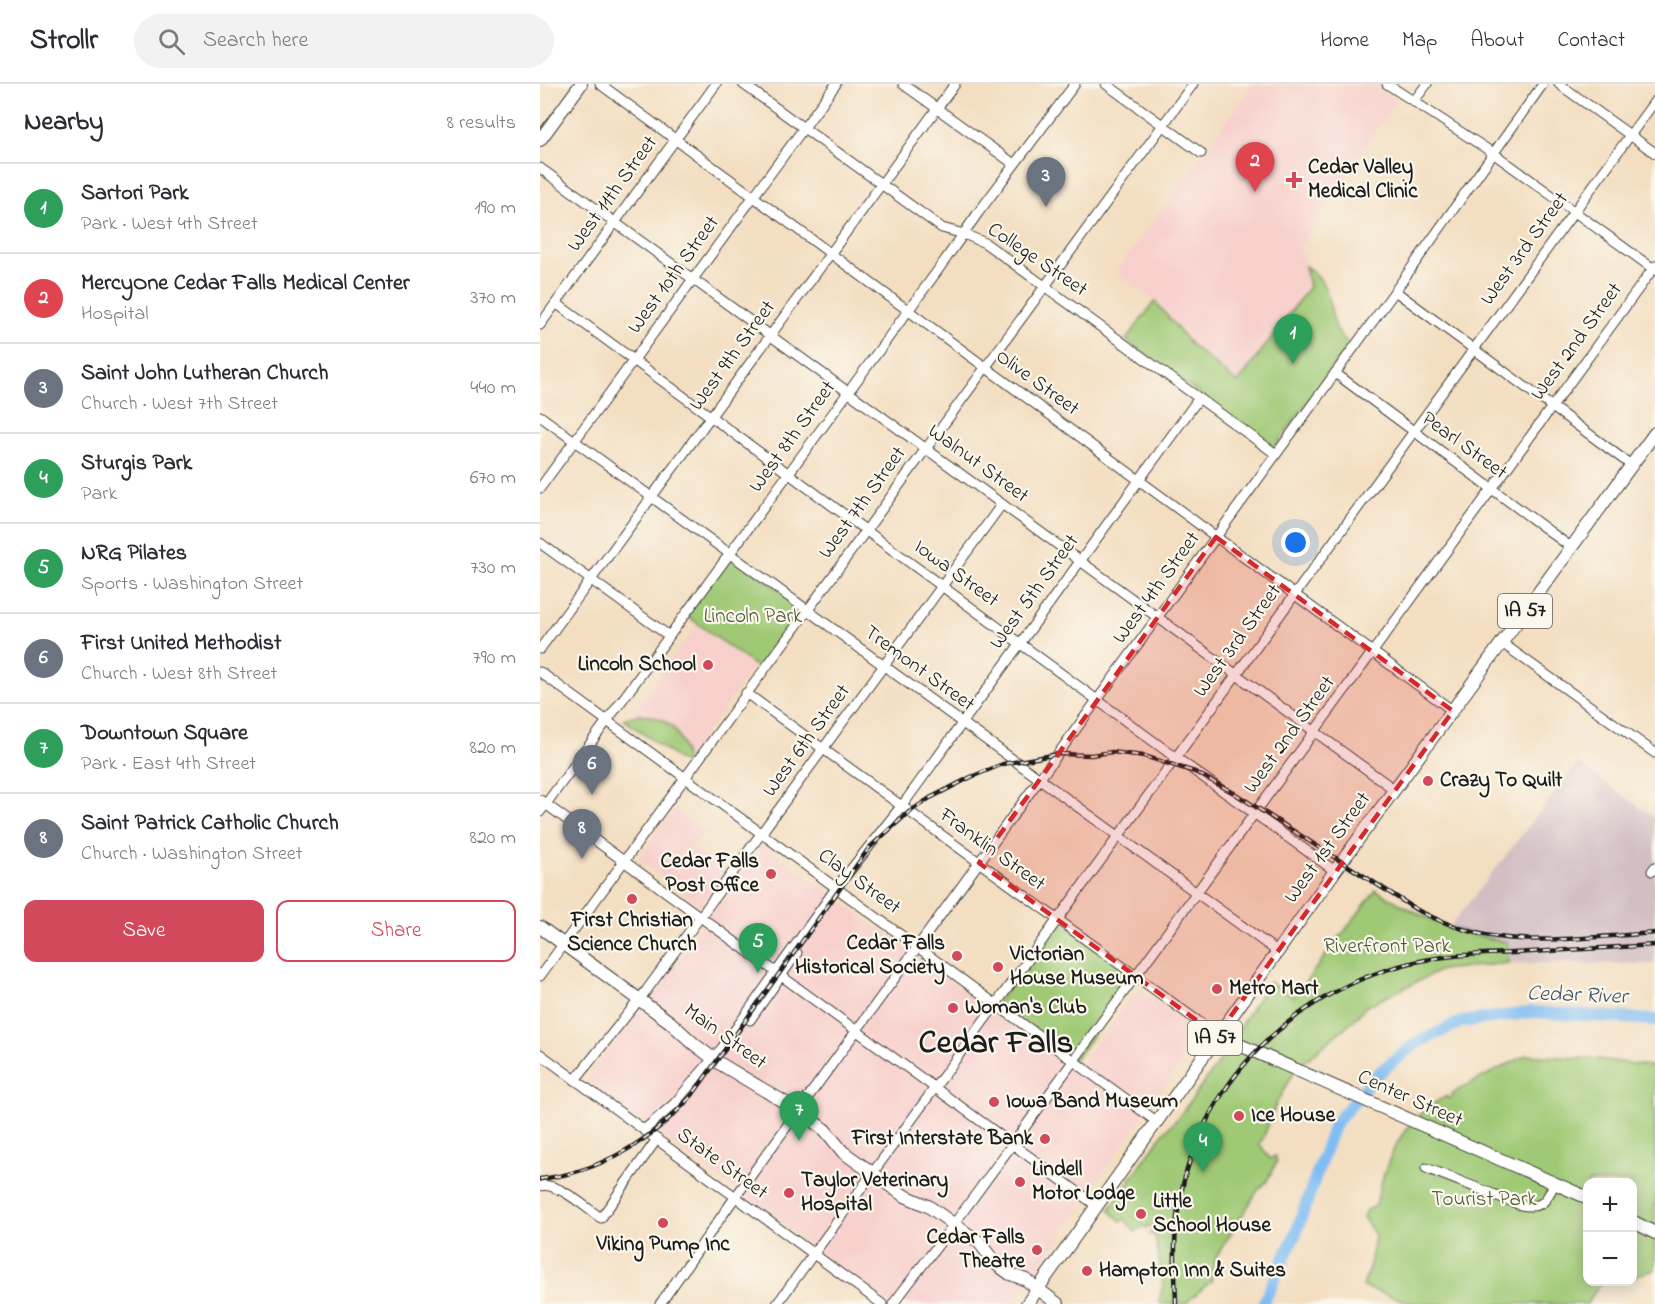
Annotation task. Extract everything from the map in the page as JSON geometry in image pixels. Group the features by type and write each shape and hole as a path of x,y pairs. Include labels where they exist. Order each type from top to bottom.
{"main road":[{"path":"540,140 581,84"},
{"name":"West 1st Street","path":"1027,1304 1335,871 1655,434"},
{"name":"Main Street","path":"540,927 670,1022 694,1044 799,1111 825,1130 843,1152 903,1195 928,1206 954,1224 979,1242 995,1263 1058,1304"},
{"name":"Center Street","path":"1217,1035 1583,1196"},
{"path":"1637,1224 1655,1233"}],"street":[{"name":"Olive Street","path":"600,84 1453,711"},
{"name":"West 11th Street","path":"540,325 716,84"},
{"name":"College Street","path":"743,84 942,228 985,243 1276,454"},
{"name":"West 10th Street","path":"540,488 836,84"},
{"path":"903,84 1014,164"},
{"name":"West 9th Street","path":"540,649 955,84"},
{"name":"West 8th Street","path":"542,805 607,721 1075,84"},
{"path":"1106,84 1201,153"},
{"name":"West 7th Street","path":"540,976 1193,84"},
{"path":"1387,84 1494,153 1654,268"},
{"path":"1414,101 1427,84"},
{"name":"West 4th Street","path":"660,1304 735,1197 1395,291 1543,84"},
{"path":"1560,84 1655,153"},
{"name":"West 3rd Street","path":"777,1304 1655,101"},
{"name":"Walnut Street","path":"540,168 1395,790"},
{"name":"West 2nd Street","path":"894,1304 1654,268"},
{"path":"1395,291 1631,465"},
{"name":"Iowa Street","path":"556,303 1335,871"},
{"name":"Pearl Street","path":"1335,373 1572,548"},
{"name":"West 5th Street","path":"644,1130 674,1104 716,1060 1199,398"},
{"name":"Tremont Street","path":"540,416 1278,952"},
{"name":"West 6th Street","path":"575,1080 640,1000 1002,504"},
{"path":"540,543 669,636"},
{"path":"1502,643 1655,753"},
{"name":"Clay Street","path":"540,672 1156,1121"},
{"name":"Franklin Street","path":"746,693 1217,1035"},
{"path":"542,805 624,861 1097,1206"},
{"name":"State Street","path":"540,1054 882,1304"},
{"path":"540,1186 548,1184 557,1188 601,1218 657,1139"},
{"path":"1426,1168 1530,1206 1539,1206 1544,1202 1554,1184"}],"highlighted area":[{"path":"1216,537 1453,711 1217,1035 979,863"}],"shaded area":[{"path":"1253,84 1373,84 1397,99 1300,246 1309,287 1238,383 1191,345 1155,301 1116,272"},
{"path":"697,625 754,667 686,760 628,719"},
{"path":"1578,763 1655,818 1655,964 1508,963 1507,942 1474,939 1449,928"},
{"path":"674,809 705,831 692,849 725,872 700,906 638,859"},
{"path":"763,844 1075,1072 1138,988 1196,1031 1190,1051 1013,1304 886,1304 884,1300 585,1080"}],"green space":[{"path":"1305,266 1319,278 1323,285 1336,328 1349,345 1274,448 1126,340 1155,301 1191,345 1238,383 1309,287"},
{"name":"Lincoln Park","path":"730,554 807,610 762,671 685,614"},
{"path":"640,714 660,719 674,729 682,744 686,765 623,719"},
{"name":"Riverfront Park","path":"1376,890 1439,923 1471,934 1507,942 1508,963 1441,970 1365,1007 1357,1017 1295,1070 1276,1104 1263,1139 1259,1143 1270,1159 1275,1156 1277,1161 1267,1181 1258,1190 1216,1257 1211,1281 1185,1304 1161,1304 1159,1302 1163,1285 1155,1235 1150,1234 1155,1231 1150,1225 1135,1232 1125,1219 1121,1221 1109,1210 1164,1132 1178,1118 1233,1043 1245,1018 1269,982 1294,997"},
{"path":"1057,919 1136,976 1074,1061 996,1004"},
{"name":"Tourist Park","path":"1526,1055 1598,1059 1650,1066 1655,1069 1655,1270 1637,1275 1637,1178 1583,1178 1583,1286 1599,1286 1587,1304 1415,1304 1363,1287 1371,1261 1375,1235 1363,1217 1366,1210 1376,1206 1391,1156 1407,1128 1431,1105 1447,1096 1449,1099 1453,1096 1452,1093"}],"waterway":[{"name":"Cedar River","path":"1263,1304 1295,1235 1334,1125 1376,1075 1416,1043 1461,1022 1533,1012 1655,1020"}],"railway":[{"path":"540,1179 584,1169 605,1161 661,1126 693,1094 869,848 909,812 930,798 1003,764 1058,754 1091,755 1112,752 1144,756 1195,772 1234,793 1417,910 1450,925 1476,933 1505,938 1547,940 1655,933"},
{"path":"1176,1304 1177,1217 1191,1157 1211,1113 1237,1074 1268,1039 1305,1010 1346,986 1390,969 1437,958 1655,945"}],"place":[{"name":"Cedar Valley Medical Clinic","path":"1294,180"},
{"name":"MercyOne Cedar Falls Medical Center","path":"1255,192"},
{"name":"Saint John Lutheran Church","path":"1046,207"},
{"name":"Sartori Park","path":"1293,364"},
{"name":"Lincoln School","path":"708,665"},
{"name":"Crazy To Quilt","path":"1428,781"},
{"name":"First United Methodist","path":"592,795"},
{"name":"Saint Patrick Catholic Church","path":"582,859"},
{"name":"Cedar Falls Post Office","path":"771,874"},
{"name":"First Christian Science Church","path":"632,899"},
{"name":"Cedar Falls Historical Society","path":"957,956"},
{"name":"Victorian House Museum","path":"998,967"},
{"name":"NRG Pilates","path":"758,973"},
{"name":"Metro Mart","path":"1217,989"},
{"name":"Woman's Club","path":"953,1008"},
{"name":"Iowa Band Museum","path":"994,1102"},
{"name":"Ice House","path":"1239,1116"},
{"name":"First Interstate Bank","path":"1045,1139"},
{"name":"Downtown Square","path":"799,1141"},
{"name":"Sturgis Park","path":"1203,1172"},
{"name":"Lindell Motor Lodge","path":"1020,1182"},
{"name":"Taylor Veterinary Hospital","path":"789,1193"},
{"name":"Little School House","path":"1141,1214"},
{"name":"Viking Pump Inc","path":"663,1223"},
{"name":"Cedar Falls Theatre","path":"1037,1250"},
{"name":"Hampton Inn & Suites","path":"1087,1271"}],"district":[{"name":"Cedar Falls","path":"996,1044"}]}
